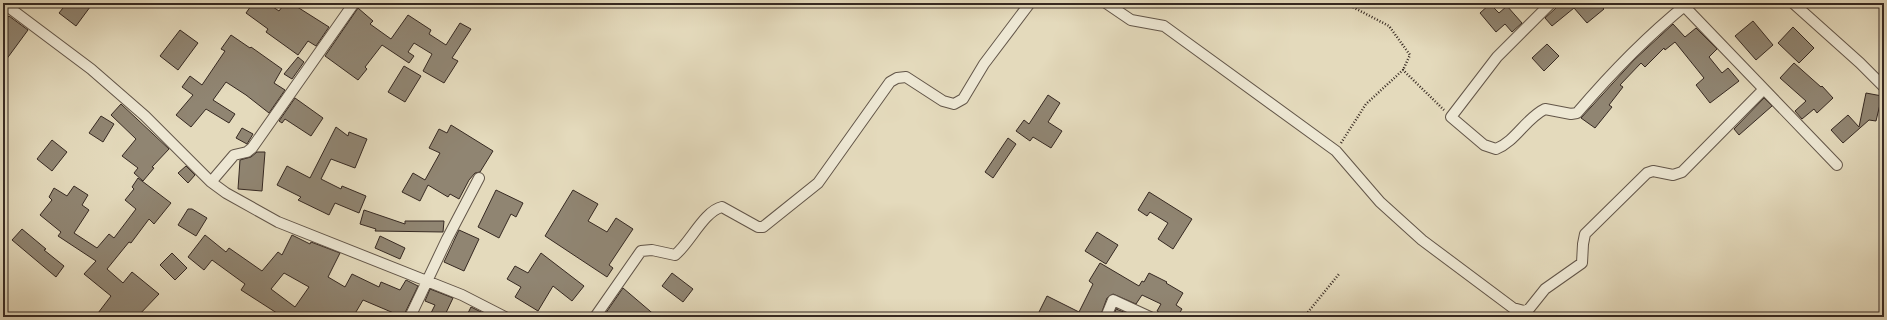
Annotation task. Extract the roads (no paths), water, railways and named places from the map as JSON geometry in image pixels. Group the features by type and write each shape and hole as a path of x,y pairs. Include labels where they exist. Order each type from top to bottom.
{"street":[{"path":"3,3 103,80 145,116 211,182 226,193 278,222 462,295 505,317"},
{"path":"211,182 234,155 248,152 252,148 354,3"},
{"path":"594,317 640,251 652,250 675,255 702,223 717,208 722,206 758,227 763,227 809,191 818,183 890,82 897,78 906,77 943,101 954,104 963,99 984,64 1030,3"},
{"path":"1106,3 1131,20 1164,26 1336,150 1380,202 1422,240 1512,308 1524,311 1529,309 1545,289 1582,263 1585,234 1647,174 1653,171 1673,175 1682,172 1764,89"},
{"path":"1551,3 1497,57 1451,117 1484,145 1496,149 1506,145 1519,131 1545,109 1572,114 1576,113 1613,71 1686,4 1764,89 1837,165"},
{"path":"1793,3 1860,63 1884,87"},
{"path":"410,317 447,239 479,178"},
{"path":"1106,317 1113,300 1150,317"}]}
